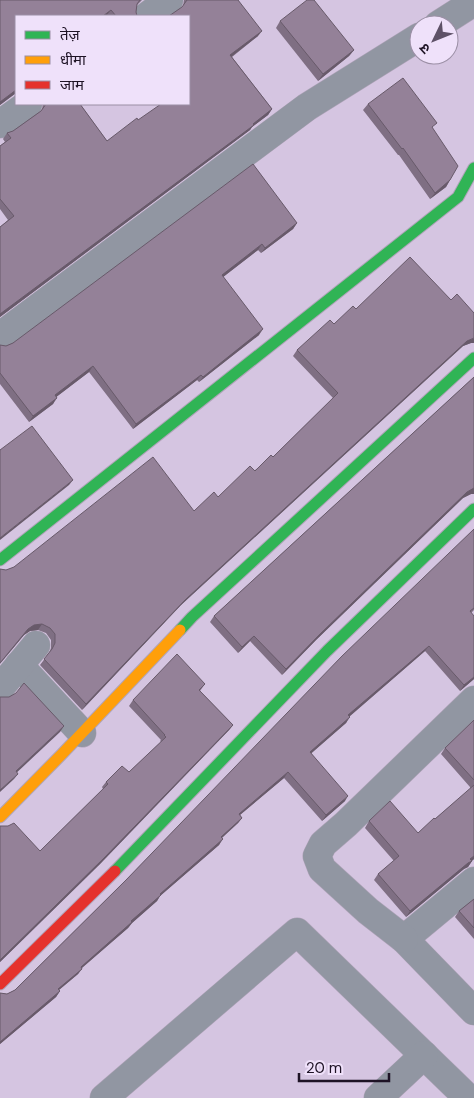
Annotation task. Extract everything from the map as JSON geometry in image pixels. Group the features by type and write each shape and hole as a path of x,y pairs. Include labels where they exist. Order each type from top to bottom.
{"street":[{"path":"148,15 169,0"},
{"path":"454,15 474,2"},
{"path":"2,329 307,106 409,43"},
{"path":"0,124 27,105"},
{"path":"0,560 458,197 474,168"},
{"path":"0,817 192,618 474,358"},
{"path":"0,984 111,875 327,651 474,509"},
{"path":"0,688 28,655 82,733"},
{"path":"474,700 323,844 317,856 322,869 368,911 404,939 474,1011"},
{"path":"404,939 474,882"},
{"path":"104,1098 297,932 468,1098"},
{"path":"378,1098 424,1055"}],"building":[{"path":"0,0 140,0 137,4 137,15 115,15 111,10 104,15 15,15 15,91 0,102"},
{"path":"187,0 238,0 262,31 230,55 272,109 254,125 0,314 0,227 14,216 0,199 0,146 11,138 7,133 13,131 41,111 45,105 81,105 107,141 137,118 138,120 160,105 190,105 190,15 170,15 182,7"},
{"path":"307,0 314,0 354,50 323,74 280,21"},
{"path":"403,78 437,123 432,127 458,166 450,180 435,193 368,104"},
{"path":"253,164 297,223 265,248 262,244 222,275 263,329 203,377 201,375 136,424 93,366 55,395 57,398 33,416 0,373 0,345 6,346 13,343"},
{"path":"410,257 451,300 457,294 474,313 474,338 467,341 185,600 86,704 44,659 55,643 55,634 50,628 42,624 34,625 28,629 0,663 0,569 6,570 14,567 153,457 194,511 214,492 218,497 250,466 255,471 271,455 273,457 338,393 297,350 330,320 334,324 353,306 356,309"},
{"path":"474,377 474,488 467,492 286,669 254,636 242,647 214,616"},
{"path":"32,426 73,480 0,538 0,450"},
{"path":"474,529 474,608 470,611 474,616 474,677 464,685 429,646 348,715 350,717 310,752 348,796 326,815 288,772 239,814 242,818 221,837 223,839 81,967 82,969 58,989 60,991 0,1042 0,993 7,994 15,990 126,880 342,656"},
{"path":"177,654 205,684 199,690 233,725 104,858 0,960 0,826 8,826 14,823 40,851 108,784 106,782 122,766 129,772 166,737 133,700"},
{"path":"24,683 64,726 16,771 18,774 0,790 0,697 9,697 16,693"},
{"path":"474,720 474,780 445,748"},
{"path":"474,785 474,856 470,859 472,861 410,911 378,874 399,856 369,821 390,801 418,833"},
{"path":"474,899 474,928 459,911"}],"traffic: fast":[{"path":"0,560 458,197 474,168"},
{"path":"180,630 474,358"},
{"path":"115,871 327,651 474,509"}],"traffic: slow":[{"path":"0,817 180,630"}],"traffic: jam":[{"path":"0,984 115,871"}]}
